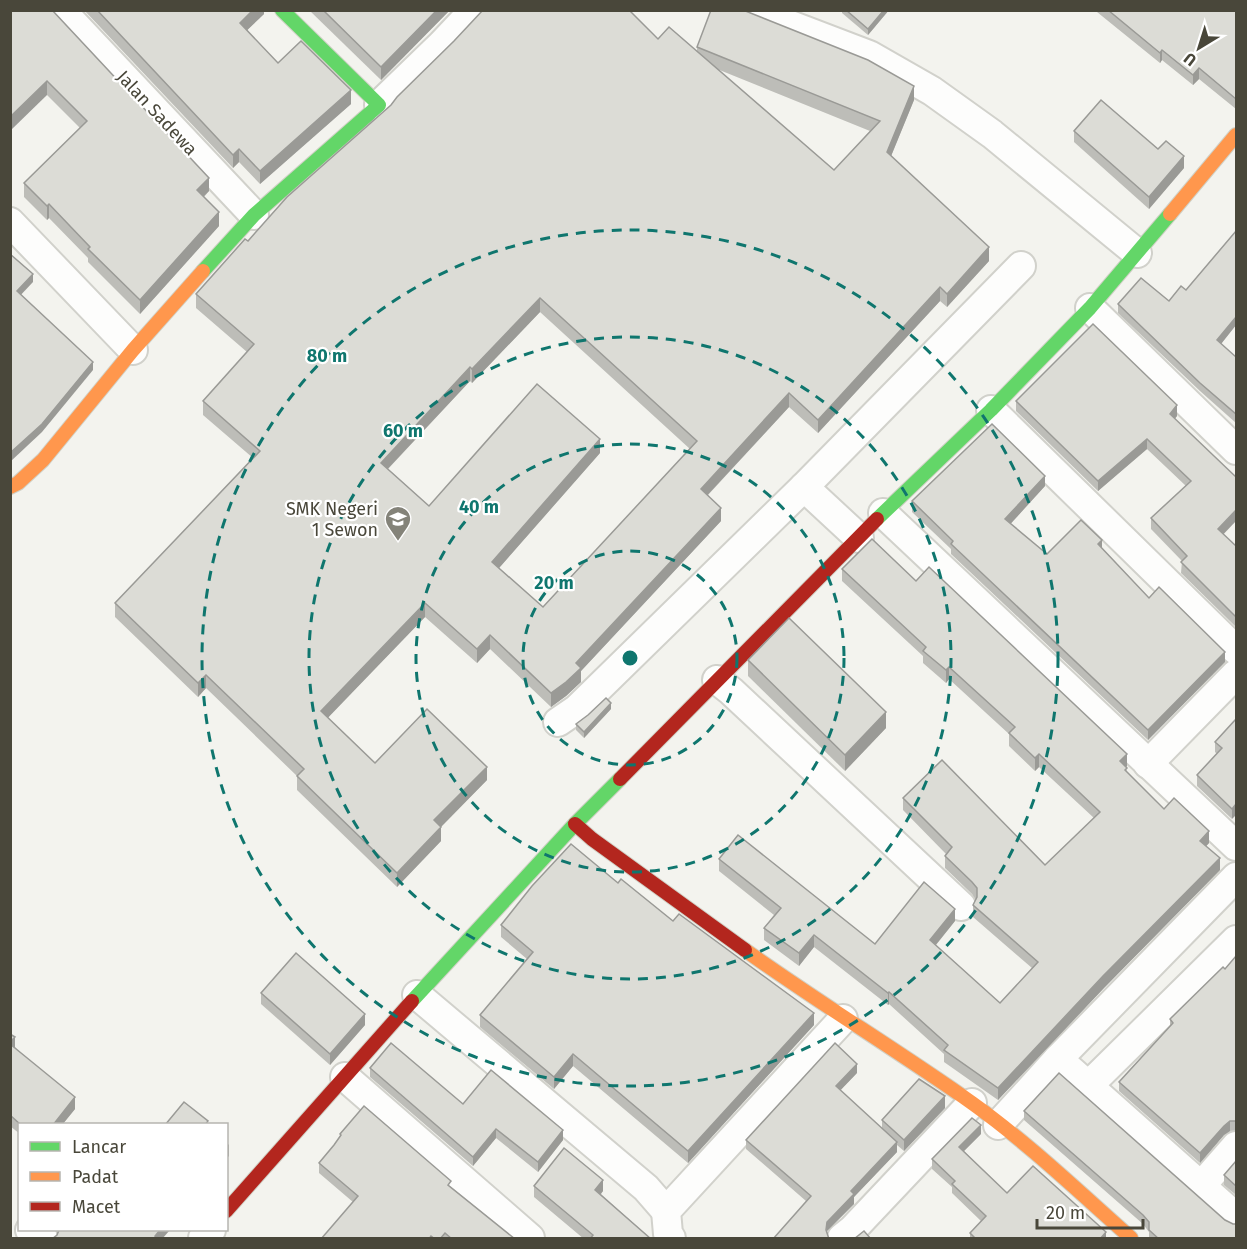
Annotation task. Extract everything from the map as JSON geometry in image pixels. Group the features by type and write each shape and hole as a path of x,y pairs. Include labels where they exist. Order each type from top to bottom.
{"street":[{"name":"Jalan Sadewa","path":"61,10 254,215"},
{"path":"10,487 18,483 43,460 133,350 254,215 373,109 442,44 474,10"},
{"path":"751,10 869,55 932,90 992,134 1137,253"},
{"path":"286,12 373,109"},
{"path":"228,1210 417,995 575,824 883,513 991,410 1090,308 1236,135"},
{"path":"10,222 133,350"},
{"path":"558,722 577,710 613,676 804,488 1021,266"},
{"path":"1090,308 1236,450"},
{"path":"991,410 1236,650"},
{"path":"804,488 859,538"},
{"path":"883,513 1236,846"},
{"path":"1148,764 1236,674"},
{"path":"717,680 961,906"},
{"path":"575,824 592,839 843,1019 972,1103 1034,1152 1131,1239"},
{"path":"998,1125 1058,1059 1236,877"},
{"path":"1088,1086 1236,940"},
{"path":"417,995 646,1188 668,1225 843,1019"},
{"path":"1058,1059 1236,1217"},
{"path":"345,1077 530,1239"},
{"path":"842,1239 972,1103"},
{"path":"1201,1186 1236,1146"}],"building":[{"path":"10,10 52,10 209,178 197,190 219,212 140,300 88,249 90,247 49,204 47,206 24,183 87,121 47,81 10,117"},
{"path":"97,10 253,10 240,23 278,63 301,41 351,90 260,171 239,149 233,155"},
{"path":"323,10 437,10 381,67"},
{"path":"483,10 629,10 658,39 669,27 834,170 880,121 697,47 711,10 743,10 868,60 914,86 887,152 989,247 947,294 940,287 818,420 789,393 701,489 721,508 576,663 581,668 551,693 490,635 477,649 425,603 321,711 375,763 427,709 487,767 434,820 441,827 397,873 297,776 304,769 206,675 198,683 115,603 260,451 203,401 254,344 196,294 245,239 248,241 287,197 391,105","holes":["540,298 697,441 543,607 492,562 600,439 537,384 429,506 381,463 470,367 472,369"]},
{"path":"846,10 884,10 868,29"},
{"path":"1108,10 1236,10 1236,99 1199,68 1193,75 1162,50 1160,53"},
{"path":"1101,100 1158,149 1166,141 1184,156 1149,197 1074,131"},
{"path":"1236,231 1236,317 1217,340 1236,357 1236,414 1200,383 1118,304 1141,278 1169,301 1181,286 1186,290"},
{"path":"10,254 33,274 17,291 93,362 42,424 10,453"},
{"path":"1093,324 1177,405 1170,414 1236,477 1236,510 1218,529 1236,546 1236,617 1181,562 1187,556 1151,518 1191,481 1147,439 1098,481 1016,401"},
{"path":"992,424 1045,476 1005,519 1047,554 1081,520 1102,540 1098,544 1149,598 1159,587 1225,652 1148,730 951,544 953,541 912,501"},
{"path":"872,539 916,581 929,567 1127,754 1120,761 1127,768 1125,770 1164,809 1174,798 1209,831 1200,841 1220,858 1103,976 998,1088 944,1050 948,1045 889,992 814,935 799,953 764,928 781,908 719,859 738,835 875,944 924,882 955,909 930,940 1000,1003 1038,962 973,905 977,897 977,888 945,856 952,847 903,798 942,760 1045,865 1100,812 1039,754 1035,758 1009,733 1015,727 949,667 946,670 923,651 926,647 842,569"},
{"path":"789,618 886,712 845,755 748,660"},
{"path":"606,698 611,703 584,732 576,724"},
{"path":"1236,719 1236,804 1232,809 1197,775 1222,748 1215,742"},
{"path":"571,844 618,883 621,879 673,921 679,914 814,1013 688,1151 573,1054 554,1077 480,1015 533,952 501,925 532,886"},
{"path":"296,953 365,1014 330,1054 261,993"},
{"path":"1236,956 1236,1121 1230,1121 1224,1126 1200,1153 1119,1082 1173,1023 1170,1019 1223,967 1225,969"},
{"path":"391,1043 463,1104 491,1070 563,1130 538,1162 496,1129 473,1157 370,1068"},
{"path":"835,1043 857,1064 836,1086 897,1142 851,1191 854,1194 827,1222 826,1230 829,1239 773,1239 811,1196 746,1140"},
{"path":"10,1044 75,1097 55,1123 19,1123 10,1115"},
{"path":"1059,1073 1225,1220 1236,1224 1236,1239 1159,1239 1149,1230 1149,1222 1143,1215 1024,1111"},
{"path":"919,1079 945,1096 904,1140 882,1120"},
{"path":"184,1102 208,1121 206,1123 167,1123"},
{"path":"364,1106 451,1181 448,1185 515,1239 452,1239 445,1233 440,1239 431,1236 429,1239 321,1239 358,1196 319,1163"},
{"path":"972,1118 981,1125 959,1147 1007,1193 1033,1166 1106,1232 1100,1239 976,1239 970,1233 986,1216 952,1184 955,1181 932,1159"},
{"path":"564,1148 603,1180 595,1190 651,1239 590,1239 593,1235 534,1186"},
{"path":"1236,1161 1236,1186 1224,1175"},
{"path":"59,1231 159,1231 155,1236 159,1239 52,1239"},
{"path":"864,1231 871,1239 854,1239"}],"traffic: fast":[{"path":"203,271 254,215 379,105 282,10"},
{"path":"877,519 991,410 1090,308 1170,214"},
{"path":"412,1001 575,824 620,779"}],"traffic: slow":[{"path":"1170,214 1236,135"},
{"path":"10,487 18,483 43,460 133,350 203,271"},
{"path":"745,950 993,1118 1131,1238"}],"traffic: jam":[{"path":"620,779 877,519"},
{"path":"575,824 592,839 745,950"},
{"path":"228,1209 412,1001"}],"place":[{"name":"SMK Negeri 1 Sewon","path":"398,542"}]}
